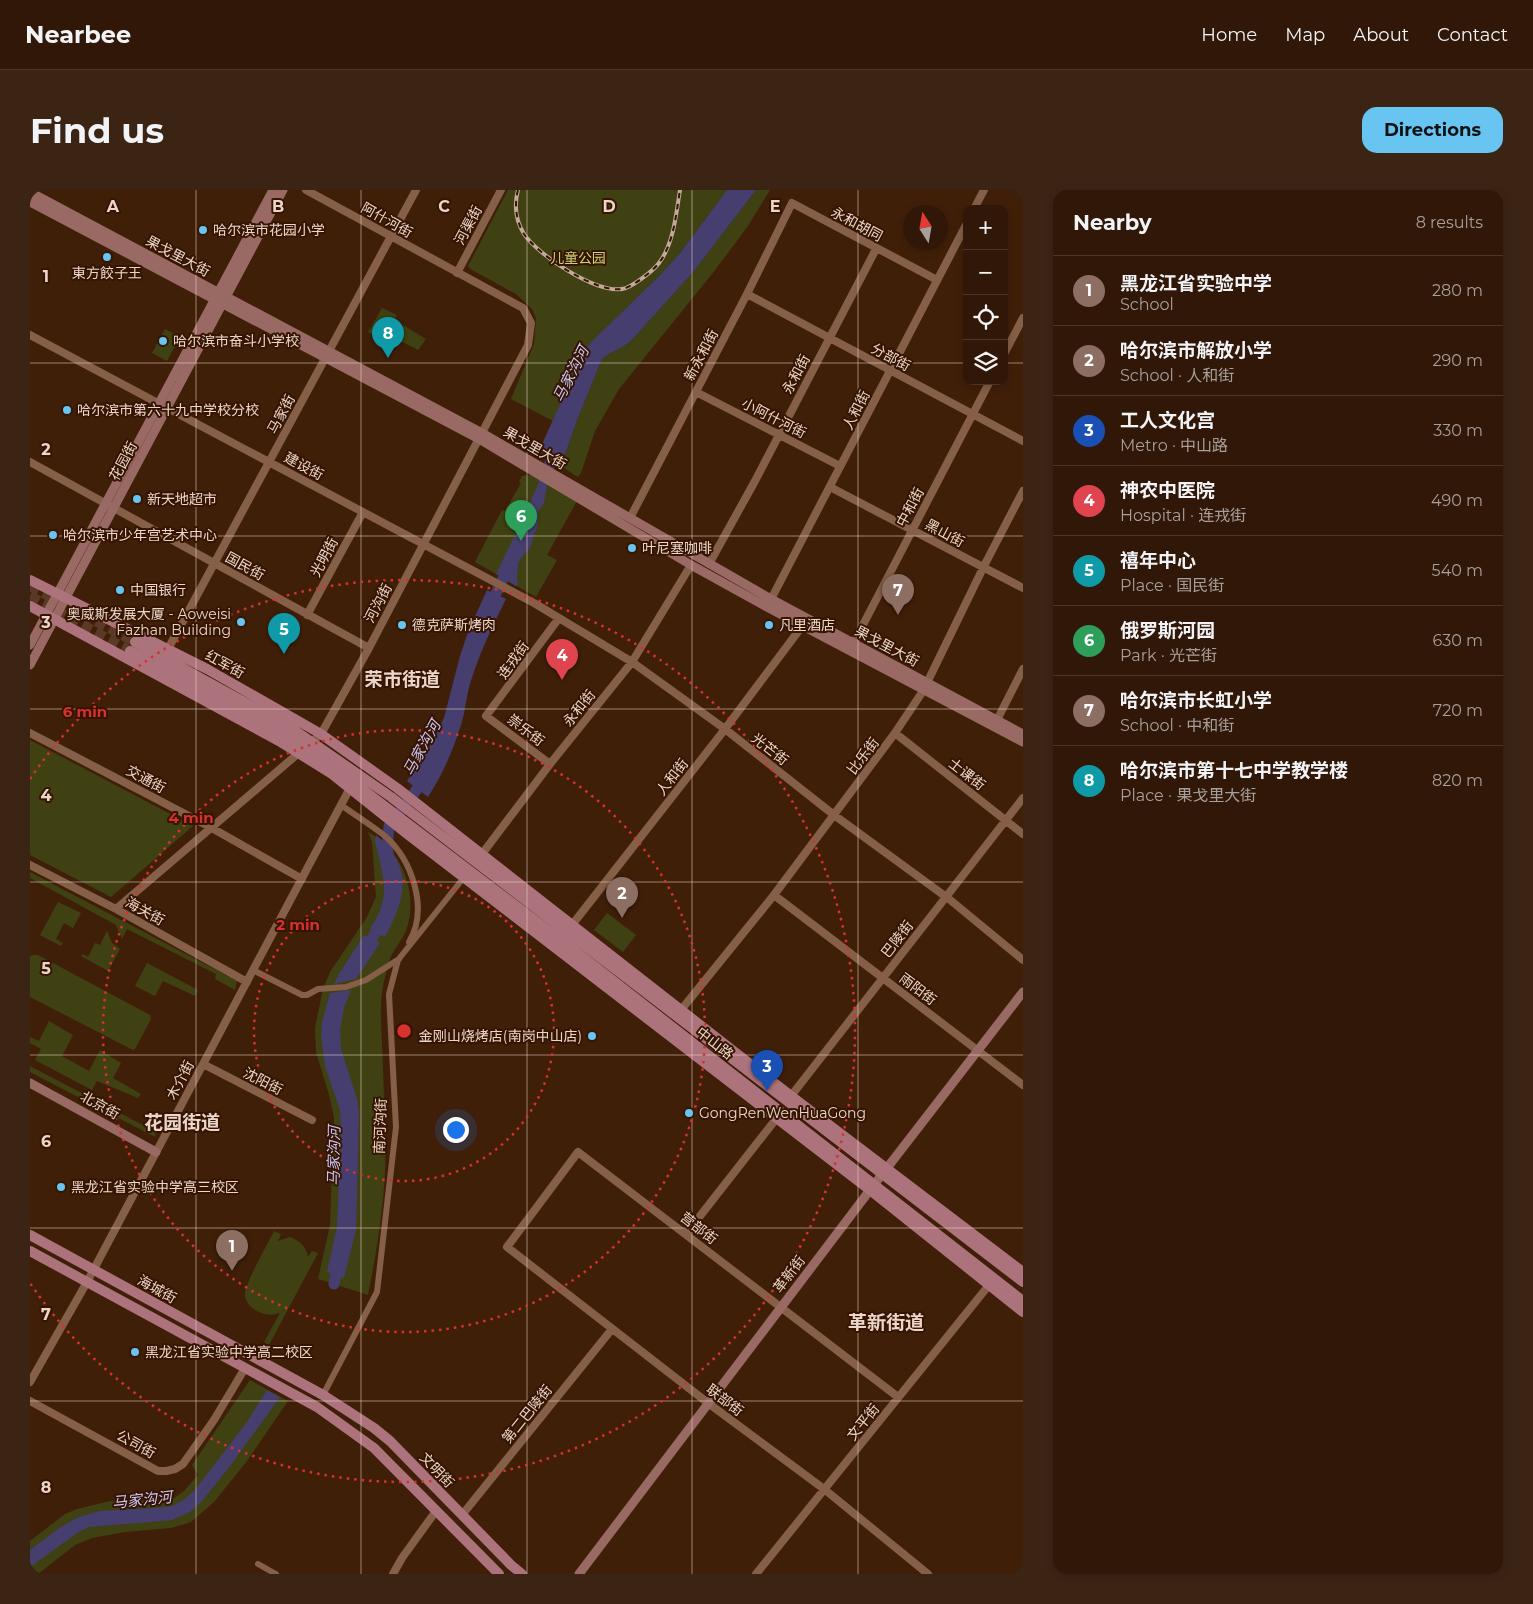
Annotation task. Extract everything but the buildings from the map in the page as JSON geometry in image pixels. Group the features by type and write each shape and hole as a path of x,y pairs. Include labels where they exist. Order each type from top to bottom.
{"main road":[{"name":"花园街","path":"30,665 50,617 220,298 273,190"},
{"name":"花园街","path":"220,298 283,190"},
{"name":"果戈里大街","path":"30,192 220,298"},
{"name":"果戈里大街","path":"30,202 220,298 480,436 579,493 691,565 769,603 1023,742"},
{"name":"果戈里大街","path":"579,493 630,518 709,564 769,603"},
{"name":"红军街","path":"30,580 207,669 321,734 397,788 423,815"},
{"path":"30,606 298,752 350,788 385,805"},
{"name":"花园街","path":"30,645 50,617"},
{"name":"果戈里大街","path":"805,623 853,644 925,687 1023,734"},
{"name":"红军街","path":"230,698 216,685 132,646 230,698 290,727 385,805 423,815"},
{"path":"207,669 216,685"},
{"path":"367,768 385,805 409,830 776,1119 872,1188 1023,1312"},
{"name":"中山路","path":"423,815 1023,1282"},
{"path":"479,858 572,925 791,1096 884,1172 1023,1272"},
{"name":"中山路","path":"467,874 700,1048 872,1188 1023,1300"},
{"name":"革新街","path":"579,1574 1023,992"},
{"name":"北京街","path":"30,1083 156,1152"},
{"name":"海城街","path":"30,1235 323,1395"},
{"name":"海城街","path":"30,1251 316,1407 374,1448 436,1511"},
{"name":"文明街","path":"323,1395 374,1428 390,1442 522,1574"},
{"path":"436,1511 499,1574"}],"street":[{"name":"阿什河街","path":"306,190 457,273"},
{"name":"马家街","path":"168,649 416,190"},
{"name":"河渠街","path":"457,273 501,190"},
{"path":"976,205 984,190"},
{"name":"永和胡同","path":"792,203 937,280"},
{"name":"新永和街","path":"630,518 747,294 792,203"},
{"name":"人和街","path":"769,603 963,231"},
{"name":"永和街","path":"709,564 876,249"},
{"name":"河沟街","path":"116,909 321,734 369,648 528,345 531,323 523,308 457,273"},
{"name":"分部街","path":"747,294 1023,441"},
{"path":"1008,346 1023,318"},
{"name":"建设街","path":"30,335 487,578"},
{"name":"中和街","path":"853,644 988,385"},
{"name":"小阿什河街","path":"696,392 840,466"},
{"name":"国民街","path":"30,462 369,648"},
{"name":"黑山街","path":"830,487 1023,588"},
{"name":"比乐街","path":"681,1010 774,895 895,734 925,687 983,567 1023,491"},
{"name":"光明街","path":"307,615 363,512"},
{"name":"永和街","path":"479,858 550,764 632,662 691,565"},
{"name":"光芒街","path":"487,578 534,603 632,662 725,729 834,815 946,897 1023,960"},
{"name":"连戎街","path":"486,716 559,618"},
{"name":"人和街","path":"572,925 805,623"},
{"path":"997,720 1023,669"},
{"name":"崇乐街","path":"486,716 550,764"},
{"name":"交通街","path":"30,732 302,879"},
{"name":"士课街","path":"895,734 1023,834"},
{"name":"木介街","path":"30,1382 94,1270 350,788"},
{"name":"巴陵街","path":"791,1096 1023,798"},
{"path":"253,970 302,995 323,988 346,987 376,975 398,960 412,937 417,916 417,900 412,878 404,859 386,837 341,805"},
{"name":"海关街","path":"30,865 116,909 247,982"},
{"name":"南河沟街","path":"323,1395 377,1292 396,1127 389,994 398,960 467,874"},
{"name":"雨阳街","path":"774,895 1023,1085"},
{"name":"沈阳街","path":"203,1064 312,1120"},
{"path":"686,1234 776,1119"},
{"name":"营部街","path":"507,1247 578,1152 898,1398"},
{"name":"联部街","path":"507,1247 708,1403 824,1490 928,1574"},
{"name":"文平街","path":"756,1574 989,1285"},
{"name":"第二巴陵街","path":"462,1515 612,1328"},
{"name":"公司街","path":"30,1401 158,1471 166,1472 183,1464 214,1420 245,1368"},
{"path":"393,1574 402,1558 436,1511"},
{"path":"258,1564 276,1574"}],"green space":[{"name":"儿童公园","path":"508,190 727,190 680,253 584,351 553,421 511,399 534,344 536,318 532,309 516,294 468,266"},
{"path":"756,190 770,190 748,226 712,274 619,389 595,431 581,473 578,477 561,466 602,359 631,341 694,271"},
{"path":"382,308 397,315 383,340 368,332"},
{"path":"403,325 426,339 418,350 395,338"},
{"path":"165,329 180,337 167,361 152,353"},
{"path":"531,475 577,501 547,555 557,560 536,597 475,562 502,510 505,511 521,483 519,482 522,476"},
{"path":"30,740 193,826 111,897 30,855"},
{"path":"368,832 384,843 402,867 408,886 410,905 407,929 391,956 382,993 381,1018 386,1147 384,1190 379,1232 368,1295 318,1279 330,1225 334,1117 316,1052 315,1028 323,989 330,972 367,917 376,897 372,842"},
{"path":"30,872 237,981 235,990 215,979 216,974 127,929 122,939 116,925 30,878"},
{"path":"58,902 81,913 73,928 64,923 56,939 63,943 61,946 40,935"},
{"path":"607,913 636,935 623,952 594,930"},
{"path":"107,931 112,943 120,949 108,971 81,956 83,954 88,957 95,943 100,945"},
{"path":"38,955 150,1015 151,1019 135,1049 133,1050 30,997 30,956"},
{"path":"147,963 198,990 195,996 163,981 155,996 135,986"},
{"path":"49,1021 73,1035 62,1056 89,1071 100,1050 121,1063 113,1078 141,1094 138,1098 97,1081 92,1090 35,1060 41,1049 30,1043 30,1037 39,1041"},
{"path":"30,1066 156,1132 155,1137 30,1072"},
{"path":"274,1231 281,1234 278,1241 290,1237 300,1242 306,1250 308,1257 312,1251 318,1253 269,1345 264,1342 280,1313 269,1315 260,1313 249,1305 245,1296 252,1274"},
{"path":"250,1380 288,1401 247,1461 214,1502 191,1522 171,1528 125,1532 92,1538 75,1545 38,1574 30,1574 30,1541 65,1514 110,1501 174,1498 184,1491 198,1475 192,1465"}],"shaded area":[{"path":"727,190 756,190 694,271 631,341 602,359 561,466 539,451 584,351 680,253"},
{"path":"540,480 547,484 544,503 538,511 538,524 530,548 518,564 518,584 516,586 496,574 515,535 523,530 523,518"},
{"path":"487,590 506,599 486,641 474,673 462,723 454,746 428,797 407,781 431,744 444,718 468,632"},
{"path":"376,835 388,847 396,859 403,883 398,909 385,937 370,929 380,910 384,891 384,882 375,840"},
{"path":"364,935 380,943 356,979 334,984 339,974"},
{"path":"351,990 344,1008 340,1030 341,1049 357,1099 359,1112 358,1159 356,1230 344,1278 327,1272 337,1227 341,1129 340,1110 325,1066 321,1035 322,1022 330,993"},
{"path":"267,1390 280,1397 230,1466 201,1502 190,1512 172,1520 89,1527 77,1533 30,1567 30,1550 61,1527 79,1517 100,1511 172,1506 184,1500 195,1490 247,1422"}],"waterway":[{"name":"马家沟河","path":"544,480 556,446"},
{"name":"马家沟河","path":"490,606 510,564"},
{"name":"马家沟河","path":"389,858 387,847 389,826 425,776"},
{"name":"马家沟河","path":"365,950 384,919"},
{"name":"马家沟河","path":"334,1284 339,1262"}],"tunnel":[{"path":"30,586 135,642"},
{"path":"30,596 130,651"}],"railway":[{"path":"518,190 516,213 521,229 531,243 568,271 597,285 611,289 622,289 631,286 659,263 668,247 674,228 680,190"}],"place":[{"name":"哈尔滨市花园小学","path":"203,230"},
{"name":"東方餃子王","path":"107,257"},
{"name":"哈尔滨市奋斗小学校","path":"163,341"},
{"name":"哈尔滨市第十七中学教学楼","path":"388,358"},
{"name":"哈尔滨市第六十九中学校分校","path":"67,410"},
{"name":"新天地超市","path":"137,499"},
{"name":"哈尔滨市少年宫艺术中心","path":"53,535"},
{"name":"俄罗斯河园","path":"521,541"},
{"name":"叶尼塞咖啡","path":"632,548"},
{"name":"中国银行","path":"120,590"},
{"name":"哈尔滨市长虹小学","path":"898,615"},
{"name":"奥威斯发展大厦 - Aoweisi Fazhan Building","path":"241,622"},
{"name":"德克萨斯烤肉","path":"402,625"},
{"name":"凡里酒店","path":"769,625"},
{"name":"禧年中心","path":"284,654"},
{"name":"神农中医院","path":"562,680"},
{"name":"哈尔滨市解放小学","path":"622,918"},
{"name":"金刚山烧烤店(南岗中山店)","path":"592,1036"},
{"name":"工人文化宫","path":"767,1091"},
{"name":"GongRenWenHuaGong","path":"689,1113"},
{"name":"黑龙江省实验中学高三校区","path":"61,1187"},
{"name":"黑龙江省实验中学","path":"232,1271"},
{"name":"黑龙江省实验中学高二校区","path":"135,1352"}],"district":[{"name":"荣市街道","path":"402,679"},
{"name":"花园街道","path":"182,1122"},
{"name":"革新街道","path":"886,1322"}]}
